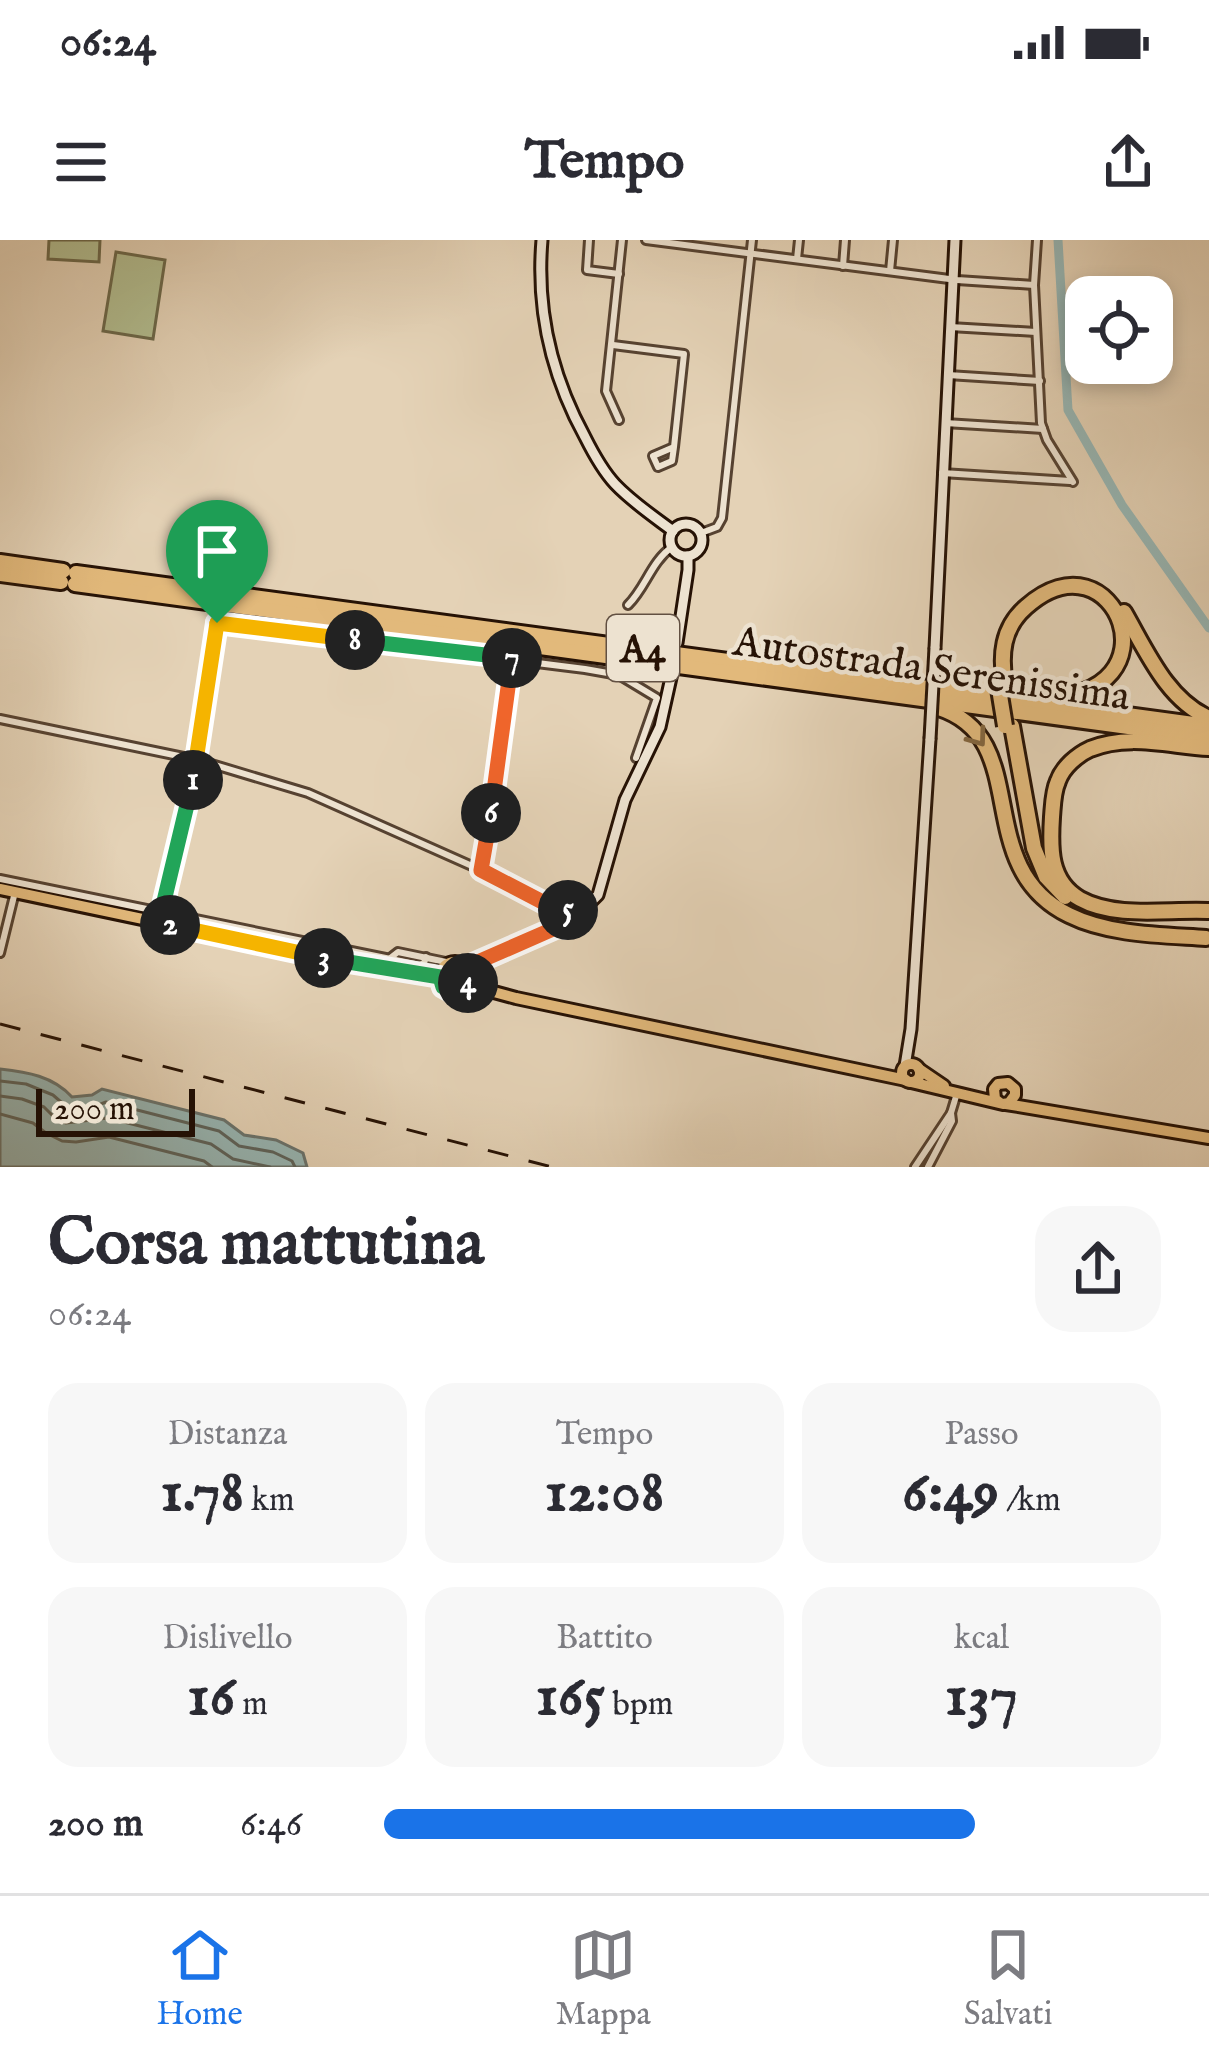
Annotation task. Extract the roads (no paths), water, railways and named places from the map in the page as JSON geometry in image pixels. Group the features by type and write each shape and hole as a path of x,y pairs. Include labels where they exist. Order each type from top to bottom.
{"highway":[{"name":"Autostrada Serenissima","path":"0,562 69,578 1209,738"},
{"name":"Autostrada Serenissima","path":"0,574 69,578 1209,722"},
{"path":"1206,911 1119,914 1088,909 1064,896 1046,877 1037,858 1001,684 997,644 1010,615 1041,588 1061,581 1079,580 1101,587 1116,599 1173,692 1209,722"},
{"path":"985,695 1054,697 1079,692 1102,680 1122,653 1124,634 1114,607 1099,594 1078,587 1055,589 1038,597 1016,618 1005,639 1001,684"},
{"path":"875,692 952,712 977,732 994,766 1016,861 1049,904 1094,925 1205,938"},
{"path":"1009,726 1030,858 1050,892 1071,909 1092,917 1186,937"},
{"path":"1206,911 1092,904 1072,893 1059,878 1051,849 1054,792 1079,755 1123,742 1209,748"}],"main road":[{"path":"0,889 160,918 380,969 440,977"},
{"path":"451,963 462,964 470,975 468,985 460,991 443,987 443,968 451,963"},
{"path":"468,985 878,1074 910,1072 975,1093 1008,1082 1036,1108"},
{"path":"910,1072 957,1093 1209,1138"},
{"path":"994,1089 995,1099 1003,1103"},
{"path":"1003,1103 1016,1092"}],"street":[{"path":"542,240 539,273 544,328 575,420 612,482 673,531"},
{"path":"589,240 587,270 619,274"},
{"path":"620,420 607,391 622,240"},
{"path":"646,240 1034,285"},
{"path":"701,533 722,520 752,240"},
{"path":"797,259 800,240"},
{"path":"843,266 845,240"},
{"path":"890,271 893,240"},
{"path":"910,1072 955,240"},
{"path":"942,473 1073,482 1042,429 1034,285 1037,240"},
{"path":"950,327 1038,332"},
{"path":"613,345 685,354 674,447"},
{"path":"948,375 1040,381"},
{"path":"945,423 1042,429"},
{"path":"673,531 688,524 701,533"},
{"path":"673,531 672,547 688,556 700,548 701,533"},
{"path":"628,605 659,556 672,547"},
{"path":"677,643 688,556"},
{"path":"160,918 198,760 217,623 620,675 657,698 637,758"},
{"path":"481,870 513,658"},
{"path":"0,719 198,760 308,793 554,908 565,928 577,922 598,895 625,800 660,728 672,673"},
{"path":"0,879 160,918 420,965 426,957 451,963"},
{"path":"0,952 15,892"},
{"path":"467,969 560,920"},
{"path":"915,1167 951,1113 957,1093"},
{"path":"928,1167 952,1121 951,1113"}],"water":[{"path":"0,1069 48,1080 72,1097 102,1089 224,1120 244,1135 276,1140 303,1153 307,1167 0,1167"}],"waterway":[{"path":"1058,240 1068,410 1122,505 1209,628"}],"railway":[{"path":"0,1024 552,1167"}]}
